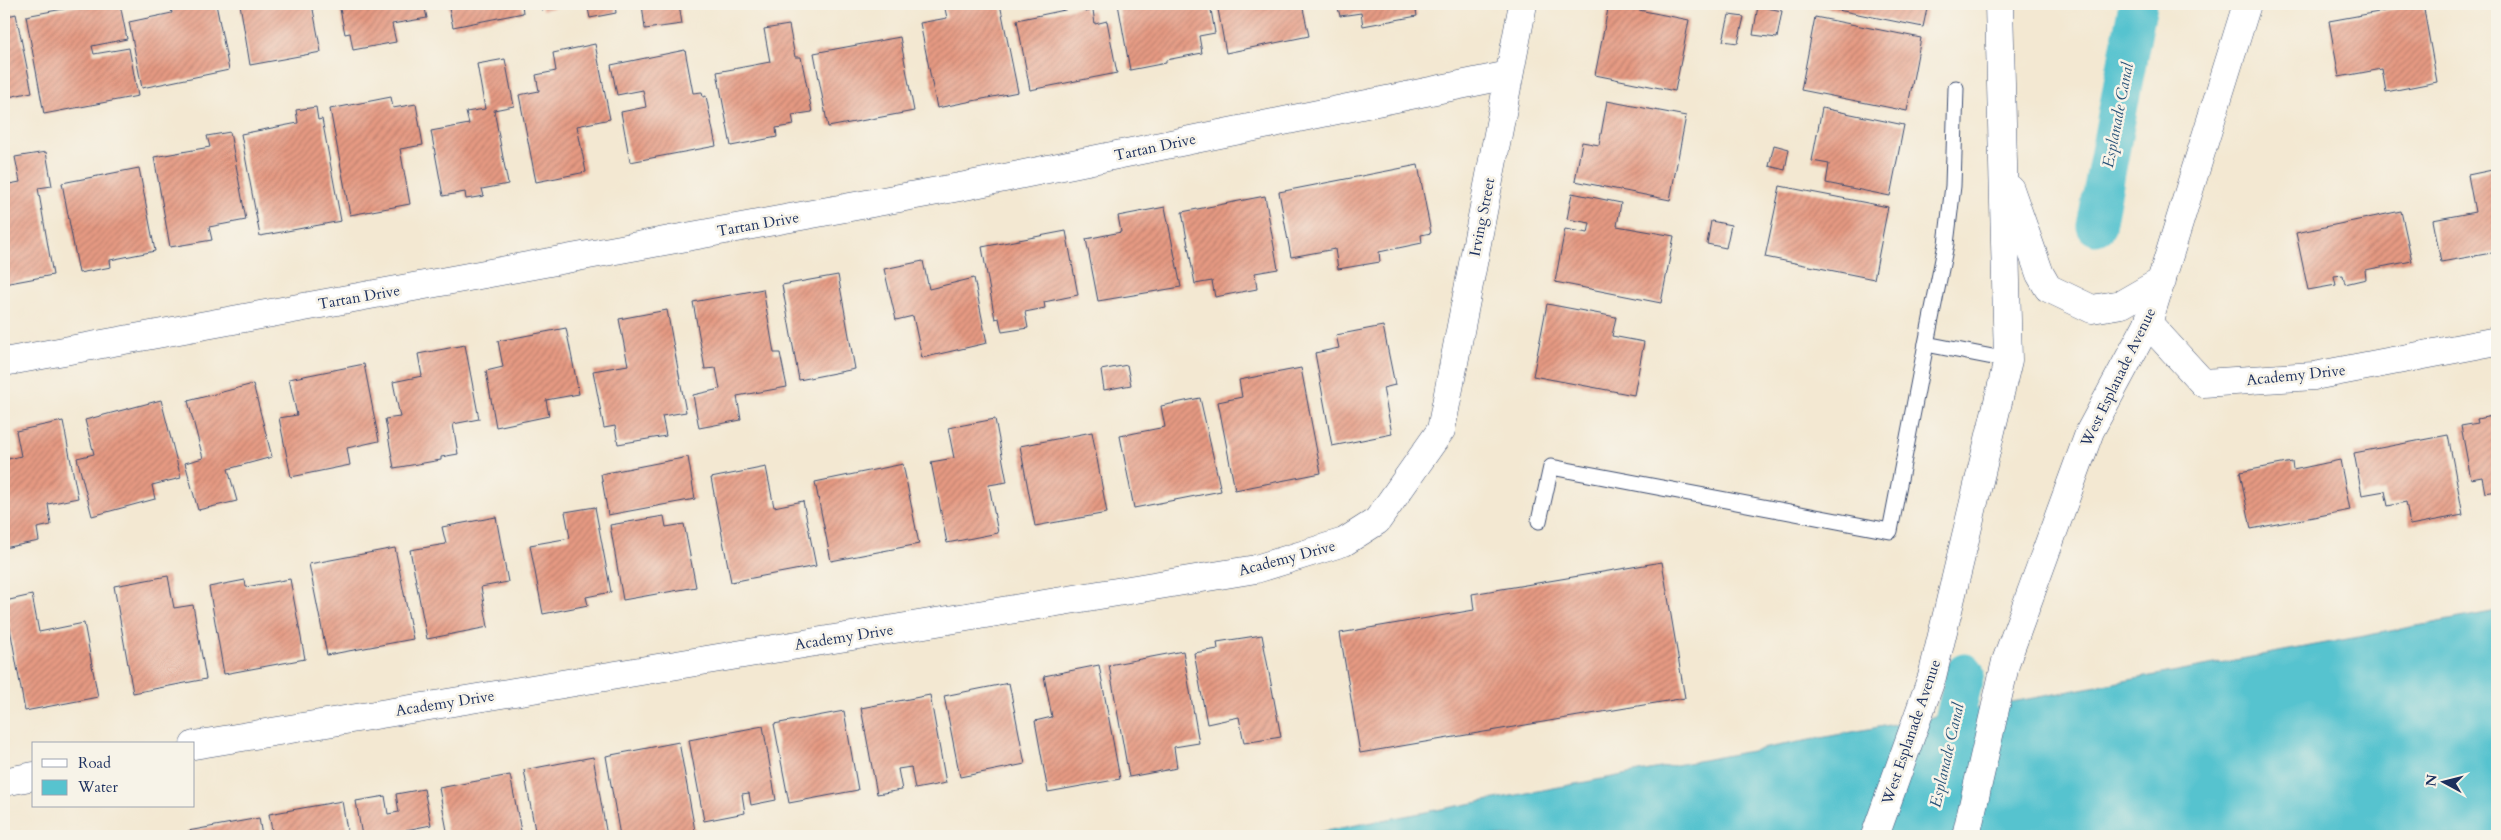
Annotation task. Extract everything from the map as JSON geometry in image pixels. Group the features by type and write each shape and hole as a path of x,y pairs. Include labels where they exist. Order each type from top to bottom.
{"street":[{"name":"Irving Street","path":"1441,430 1523,4"},
{"name":"West Esplanade Avenue","path":"1875,836 1932,677 2008,360 1999,4"},
{"name":"West Esplanade Avenue","path":"1966,836 2006,661 2090,431 2148,323 2247,4"},
{"name":"Tartan Drive","path":"4,362 965,186 1509,75"},
{"path":"2002,164 2040,274 2048,288 2092,309 2122,304 2162,280"},
{"name":"Academy Drive","path":"2148,323 2203,383 2314,376 2497,341"},
{"name":"Academy Drive","path":"195,745 1256,569 1344,542 1377,521 1441,430"},
{"path":"4,782 32,776"}],"lane":[{"path":"1539,521 1551,467 1890,531 1946,244 1953,186 1956,88"},
{"path":"1926,344 2008,360"}],"water":[{"path":"2497,611 2497,834 2486,836 1298,836"}],"building":[{"path":"89,4 120,4 127,39 92,46 94,54 129,48 138,96 44,114 26,16"},
{"path":"170,4 216,4 229,70 142,88 129,22 172,13"},
{"path":"240,4 312,4 321,52 250,65"},
{"path":"339,4 424,4 427,18 392,24 396,42 353,50 350,33 345,34"},
{"path":"448,4 522,4 523,13 453,27"},
{"path":"541,4 570,4 570,5 542,10"},
{"path":"587,4 615,4 616,13 590,18"},
{"path":"642,4 679,4 682,24 645,29"},
{"path":"944,4 1000,4 1018,92 937,108 920,23 947,18"},
{"path":"1118,4 1210,4 1215,33 1199,36 1202,53 1130,70"},
{"path":"1217,4 1302,4 1309,36 1226,53"},
{"path":"1337,4 1415,4 1417,16 1363,26 1361,13 1340,16"},
{"path":"1609,4 1689,20 1675,91 1595,75"},
{"path":"1818,4 1928,4 1923,27 1818,6"},
{"path":"2423,4 2437,82 2386,92 2382,69 2339,77 2329,21"},
{"path":"1084,6 1085,12 1093,10 1095,24 1107,21 1117,73 1030,90 1017,20"},
{"path":"1758,6 1782,11 1777,38 1753,35"},
{"path":"16,14 32,92 4,98 4,17"},
{"path":"1729,15 1744,17 1738,43 1723,41"},
{"path":"1815,17 1921,38 1907,111 1801,90"},
{"path":"789,25 795,57 801,57 812,112 792,115 794,125 776,128 777,137 731,146 717,72 770,62 764,29"},
{"path":"900,37 914,111 828,127 814,53"},
{"path":"595,44 610,119 577,126 586,172 536,182 519,95 539,91 536,75 556,71 553,53"},
{"path":"685,50 693,93 702,92 703,97 706,96 716,146 630,162 621,112 646,107 643,90 617,95 611,65"},
{"path":"505,59 514,106 494,110 508,184 482,189 484,196 466,199 465,192 443,196 431,131 469,124 466,112 485,109 477,64"},
{"path":"391,97 393,108 416,104 423,145 400,149 410,204 350,215 330,109"},
{"path":"1607,101 1686,116 1670,200 1575,181 1582,142 1599,145"},
{"path":"316,107 318,120 322,119 341,221 260,236 241,134 298,123 296,110"},
{"path":"1822,108 1904,125 1890,196 1826,183 1829,164 1812,161"},
{"path":"230,132 246,220 209,227 212,240 170,247 154,157 210,147 207,136"},
{"path":"1774,145 1789,149 1785,170 1769,166"},
{"path":"46,152 52,186 38,188 53,275 4,284 4,185 20,182 15,157"},
{"path":"1418,165 1431,233 1421,235 1422,243 1379,252 1380,262 1338,269 1335,249 1291,257 1279,192"},
{"path":"139,168 155,251 110,260 111,267 79,273 62,183"},
{"path":"2497,169 2497,252 2441,262 2433,220 2475,212 2468,175"},
{"path":"1780,186 1888,207 1874,279 1765,257"},
{"path":"1572,193 1621,203 1617,226 1674,236 1661,303 1555,282 1565,229 1588,233 1590,223 1567,219"},
{"path":"1265,196 1278,269 1255,273 1257,289 1215,297 1212,281 1195,284 1182,212"},
{"path":"1165,207 1181,287 1098,301 1086,239 1121,232 1118,216"},
{"path":"2401,211 2412,261 2365,270 2366,279 2345,284 2343,275 2334,276 2336,285 2308,290 2296,233"},
{"path":"1711,221 1731,225 1726,248 1707,244"},
{"path":"1066,231 1078,295 1044,302 1045,308 1025,312 1028,328 1002,332 999,318 995,319 982,247"},
{"path":"923,261 929,289 974,278 987,343 922,358 913,316 896,320 884,269"},
{"path":"838,275 855,369 799,380 782,285"},
{"path":"763,289 774,353 780,353 787,387 737,396 741,420 699,428 693,395 720,389 716,368 705,369 693,302"},
{"path":"1547,304 1616,317 1612,336 1644,342 1634,395 1533,376"},
{"path":"667,310 686,412 662,416 666,436 618,444 615,426 604,428 593,371 628,365 619,319"},
{"path":"1383,326 1395,385 1383,388 1392,434 1332,446 1315,353 1339,348 1336,335"},
{"path":"566,328 579,394 546,400 549,416 496,427 486,371 503,367 498,341"},
{"path":"465,345 479,419 453,424 458,454 441,457 441,460 394,468 385,419 400,417 393,382 422,376 418,354"},
{"path":"364,364 379,441 347,448 350,465 291,477 279,418 297,415 289,379"},
{"path":"1127,365 1131,385 1104,390 1101,370"},
{"path":"1301,368 1321,473 1235,490 1218,402 1242,397 1239,380"},
{"path":"253,384 272,457 228,469 237,501 198,510 185,463 203,458 188,401"},
{"path":"1200,398 1221,491 1134,508 1120,436 1165,427 1161,406"},
{"path":"161,400 181,478 152,485 155,499 92,516 77,458 94,454 85,420"},
{"path":"2497,415 2497,491 2485,493 2482,477 2471,479 2461,426 2478,423 2477,419"},
{"path":"995,419 1007,482 989,485 998,533 947,543 931,462 954,458 948,428"},
{"path":"63,421 78,498 48,504 51,525 37,528 39,541 4,548 4,460 21,456 16,431"},
{"path":"1092,432 1107,513 1035,526 1020,446"},
{"path":"2448,435 2463,515 2410,525 2406,502 2388,506 2385,491 2362,495 2354,453"},
{"path":"688,457 695,499 608,515 601,474"},
{"path":"2340,460 2350,510 2251,529 2240,472 2292,462 2293,470"},
{"path":"903,464 919,544 831,561 815,482"},
{"path":"766,467 774,507 803,501 816,566 731,582 711,478"},
{"path":"595,507 611,592 586,597 588,605 543,614 530,545 570,538 565,512"},
{"path":"664,516 666,527 684,524 696,587 623,600 610,525"},
{"path":"496,517 508,582 481,587 488,627 427,639 410,550 446,544 442,527"},
{"path":"395,548 413,639 327,655 309,564"},
{"path":"1662,562 1685,698 1360,753 1340,633 1474,610 1472,594"},
{"path":"168,576 174,608 193,605 206,679 133,693 114,586"},
{"path":"290,579 305,659 224,674 209,587 245,580 246,587"},
{"path":"32,595 39,632 84,623 98,697 25,711 5,601"},
{"path":"1262,635 1281,737 1244,743 1239,717 1207,724 1194,653 1218,649 1217,642"},
{"path":"1183,651 1199,743 1174,747 1177,768 1129,777 1109,665"},
{"path":"1099,665 1120,779 1048,792 1035,721 1052,717 1044,676"},
{"path":"1009,683 1025,764 960,777 944,696"},
{"path":"930,695 946,783 915,789 911,767 898,769 902,790 877,794 861,708"},
{"path":"844,711 858,790 789,803 774,724"},
{"path":"763,726 776,800 751,805 749,793 742,794 745,813 704,821 689,740"},
{"path":"679,742 696,836 620,836 606,756"},
{"path":"593,757 607,836 536,836 524,770"},
{"path":"510,775 522,836 448,836 439,788"},
{"path":"424,789 431,825 406,830 407,836 362,836 356,801 385,796 388,814 399,812 396,794"},
{"path":"342,801 348,836 273,836 269,814"},
{"path":"259,818 262,836 188,836 188,831"}],"waterway":[{"name":"Esplanade Canal","path":"2096,226 2138,4"},
{"name":"Esplanade Canal","path":"1928,836 1965,673"}]}
